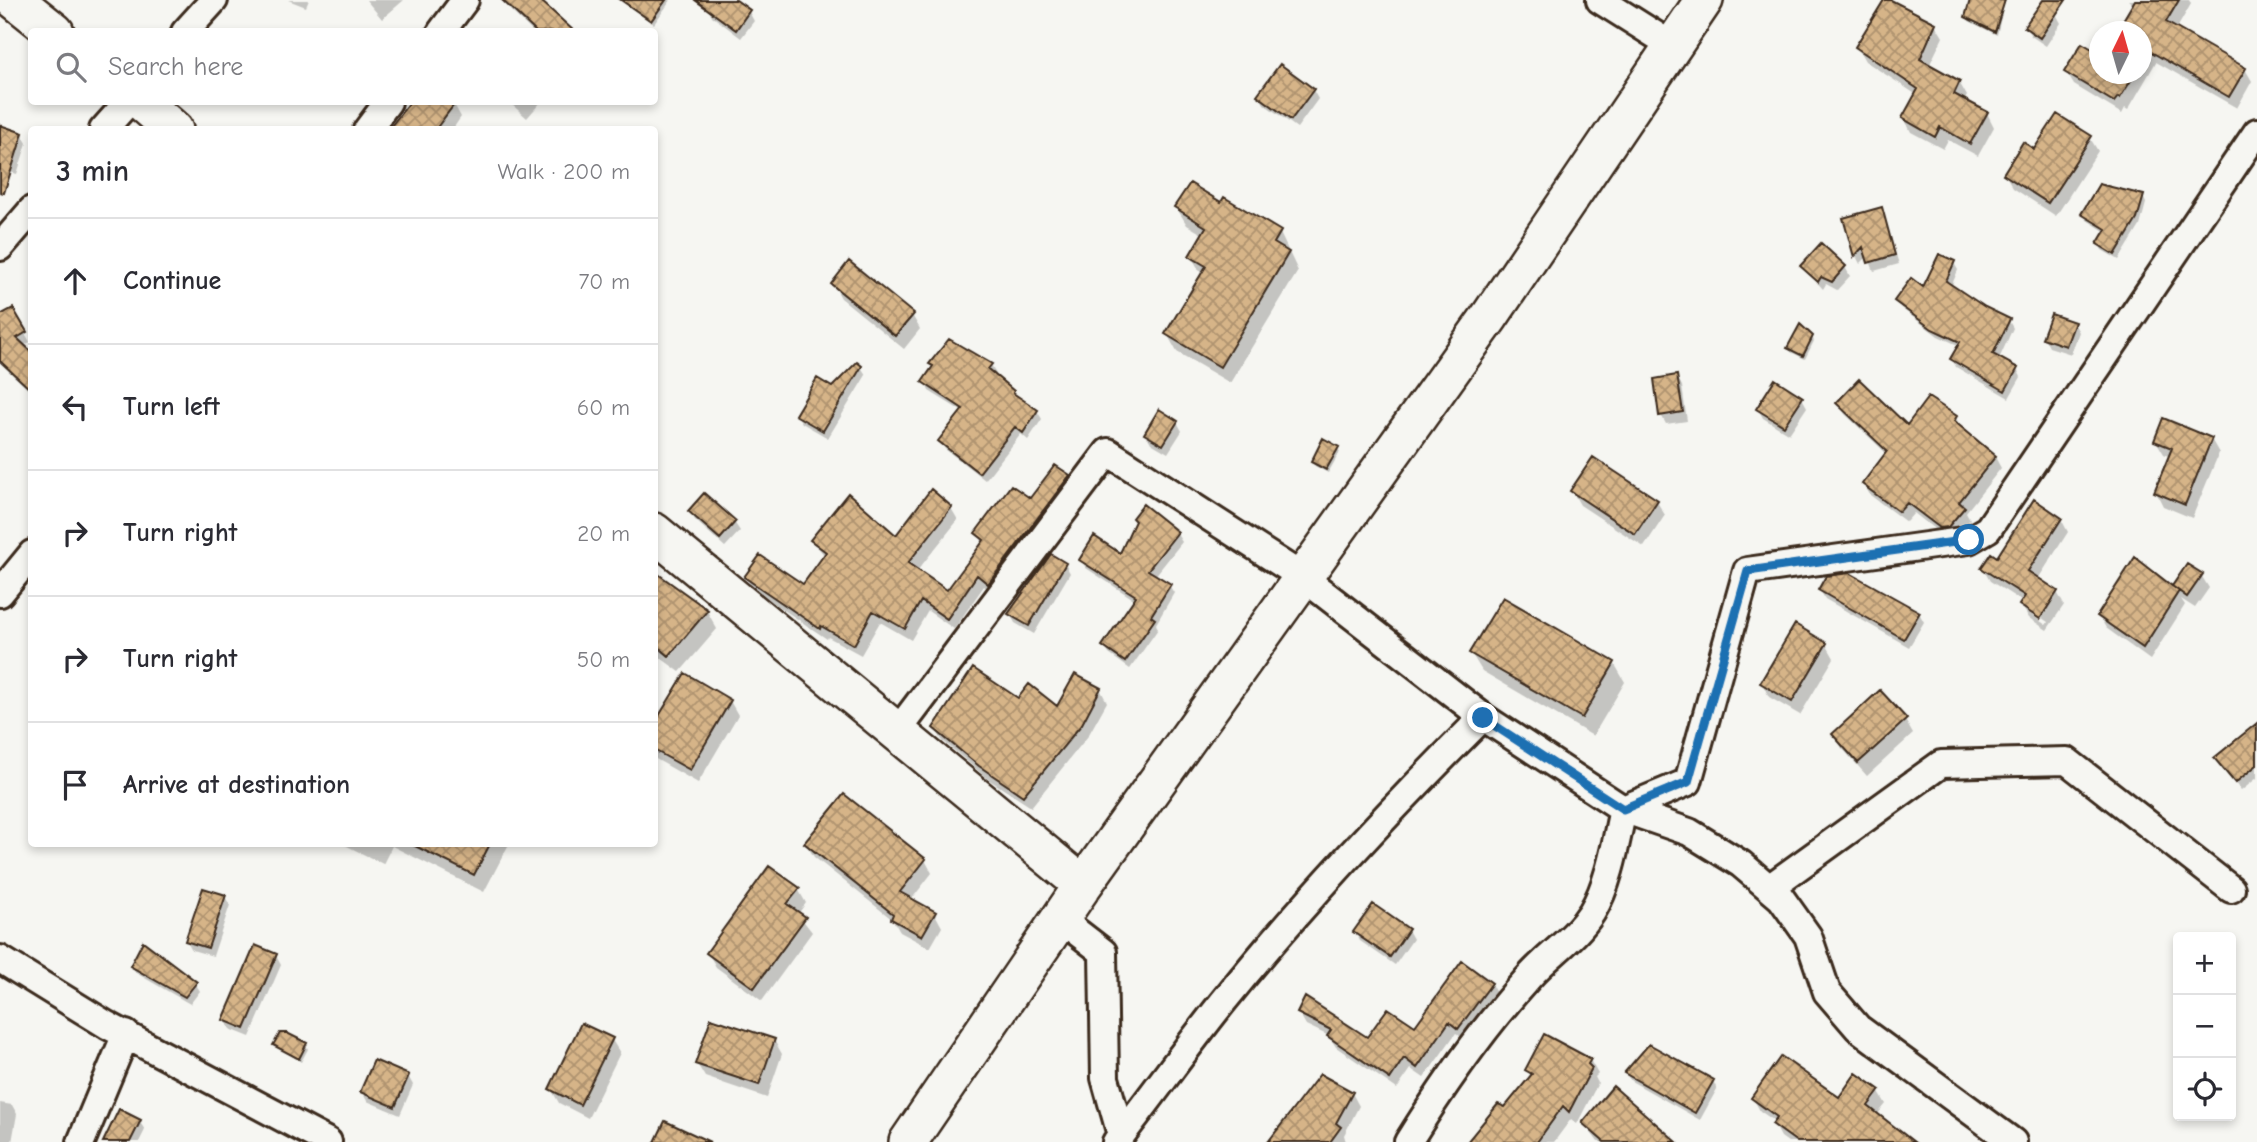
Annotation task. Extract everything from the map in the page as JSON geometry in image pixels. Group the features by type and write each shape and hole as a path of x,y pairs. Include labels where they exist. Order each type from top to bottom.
{"street":[{"path":"15,0 50,28"},
{"path":"189,28 214,0"},
{"path":"444,28 465,0"},
{"path":"1600,0 1673,46"},
{"path":"908,1142 1059,918 1490,316 1704,0"},
{"path":"107,126 125,105"},
{"path":"145,105 169,126"},
{"path":"369,126 386,105"},
{"path":"1623,809 1688,782 1748,571 1969,540 1988,529 2257,132"},
{"path":"0,247 28,215"},
{"path":"897,732 1108,452 1304,578 1483,718 1623,809 1689,832 1741,864 1781,898 1808,936 1828,992 1858,1028 2013,1142"},
{"path":"658,535 1083,885"},
{"path":"0,593 28,559"},
{"path":"1119,1139 1223,1002 1341,865 1408,792 1483,718"},
{"path":"1769,888 1941,764 2067,761 2231,888"},
{"path":"1408,1142 1450,1075 1529,976 1574,937 1593,909 1608,869 1623,809"},
{"path":"1059,918 1102,952 1105,1078 1119,1139"},
{"path":"0,959 125,1034 328,1142"},
{"path":"81,1142 125,1034"}],"building":[{"path":"502,0 540,0 571,28 532,28"},
{"path":"621,0 666,0 651,21"},
{"path":"695,0 736,0 750,10 736,30"},
{"path":"1884,0 1891,0 1936,23 1920,59 1960,81 1954,94 1988,112 1970,144 1940,127 1935,137 1902,118 1918,89 1855,47"},
{"path":"1970,0 2005,0 1995,32 1965,17"},
{"path":"2043,0 2066,0 2040,38 2024,27"},
{"path":"2135,0 2179,0 2166,22 2246,68 2229,97 2152,52 2152,21 2123,21"},
{"path":"2082,43 2089,47 2089,84 2129,84 2120,98 2114,102 2064,72"},
{"path":"1280,64 1314,89 1291,120 1257,95"},
{"path":"408,105 454,105 438,126 391,126"},
{"path":"2057,114 2092,136 2048,203 2003,174 2023,142 2034,149"},
{"path":"0,125 23,133 4,193 0,192"},
{"path":"1190,183 1221,202 1224,197 1281,231 1274,243 1289,252 1220,367 1165,334 1206,266 1189,256 1206,227 1174,207"},
{"path":"2099,184 2144,195 2137,219 2115,255 2097,244 2106,229 2081,214"},
{"path":"1882,207 1895,255 1868,263 1863,247 1854,257 1843,218"},
{"path":"1821,243 1846,266 1832,282 1821,277 1818,282 1800,266"},
{"path":"1939,254 1955,261 1946,281 1985,307 2010,319 1993,354 2018,368 2005,391 1950,359 1960,342 1932,329 1894,301 1911,278 1923,287"},
{"path":"849,261 914,314 895,336 831,284"},
{"path":"13,308 27,332 17,338 28,348 28,387 0,361 0,315"},
{"path":"2051,314 2075,322 2066,346 2042,338"},
{"path":"1800,324 1813,336 1803,356 1787,348"},
{"path":"949,339 992,364 988,369 1014,391 1013,393 1038,410 1023,433 1015,427 979,473 938,441 963,409 922,382 933,366 929,364"},
{"path":"857,362 862,366 823,431 795,415 817,378 832,387"},
{"path":"1677,375 1683,412 1659,416 1654,379"},
{"path":"1775,379 1803,397 1784,426 1756,409"},
{"path":"1859,379 1907,425 1928,397 1957,416 1954,421 1996,456 1959,502 1965,507 1948,527 1940,528 1907,503 1899,512 1862,484 1887,451 1836,403"},
{"path":"1159,409 1178,421 1163,445 1144,434"},
{"path":"2163,418 2212,438 2185,505 2154,492 2172,448 2154,441"},
{"path":"1323,438 1339,447 1326,470 1311,462"},
{"path":"1593,457 1658,500 1635,534 1570,491"},
{"path":"1055,465 1070,475 988,584 977,575 947,619 921,601 905,629 873,611 854,645 821,626 820,629 744,577 760,555 803,584 826,552 810,540 848,493 896,535 931,489 952,507 908,563 947,590 984,540 975,533 1011,485 1030,498"},
{"path":"704,493 736,521 720,539 688,511"},
{"path":"2034,499 2062,518 2028,571 2058,591 2040,619 2019,605 2025,596 1981,568 1991,553 1997,557"},
{"path":"1143,504 1178,532 1148,570 1171,584 1151,616 1155,619 1125,662 1102,646 1136,596 1079,560 1094,536 1120,553 1135,521 1132,518"},
{"path":"1051,554 1066,563 1029,626 1008,614"},
{"path":"2135,557 2172,586 2187,564 2203,574 2187,597 2179,591 2143,648 2097,616"},
{"path":"1850,573 1920,612 1904,639 1818,590 1826,576"},
{"path":"658,574 708,610 669,656 658,646"},
{"path":"1503,597 1615,662 1582,718 1469,653"},
{"path":"1795,624 1827,643 1792,702 1760,683"},
{"path":"973,668 1018,698 1029,684 1057,706 1075,674 1101,688 1082,724 1023,796 979,766 933,728"},
{"path":"685,673 731,700 690,770 658,752 658,717"},
{"path":"1880,690 1907,719 1858,763 1832,734"},
{"path":"2257,723 2257,765 2235,783 2214,758"},
{"path":"844,794 926,859 900,892 936,912 922,936 891,919 893,914 804,843"},
{"path":"417,847 488,847 474,875"},
{"path":"769,866 800,888 787,904 806,917 754,988 706,953"},
{"path":"203,888 226,895 208,948 185,941"},
{"path":"1373,904 1409,929 1390,957 1353,932"},
{"path":"143,941 197,982 185,997 130,966"},
{"path":"255,945 277,954 245,1029 223,1020"},
{"path":"1462,961 1492,983 1458,1029 1449,1022 1417,1068 1404,1058 1390,1079 1327,1036 1331,1030 1297,1013 1305,997 1367,1037 1388,1008 1415,1026"},
{"path":"711,1018 775,1039 759,1085 695,1064"},
{"path":"581,1023 613,1038 580,1105 549,1089"},
{"path":"280,1033 287,1033 307,1043 299,1059 273,1045"},
{"path":"1544,1034 1591,1059 1588,1064 1592,1068 1569,1112 1563,1106 1537,1142 1467,1142 1498,1104 1505,1107 1532,1074 1525,1070"},
{"path":"1649,1044 1714,1080 1695,1113 1624,1073"},
{"path":"1781,1056 1839,1097 1856,1073 1880,1090 1868,1106 1914,1142 1797,1142 1772,1124 1777,1117 1751,1098"},
{"path":"374,1060 409,1075 395,1107 360,1092"},
{"path":"1320,1074 1353,1092 1336,1123 1341,1127 1330,1142 1268,1142"},
{"path":"1613,1086 1677,1142 1604,1142 1582,1123"},
{"path":"119,1109 141,1120 130,1142 103,1142"},
{"path":"665,1121 710,1142 655,1142"}],"route":[{"path":"1483,718 1623,809 1688,782 1748,571 1969,540"}]}
